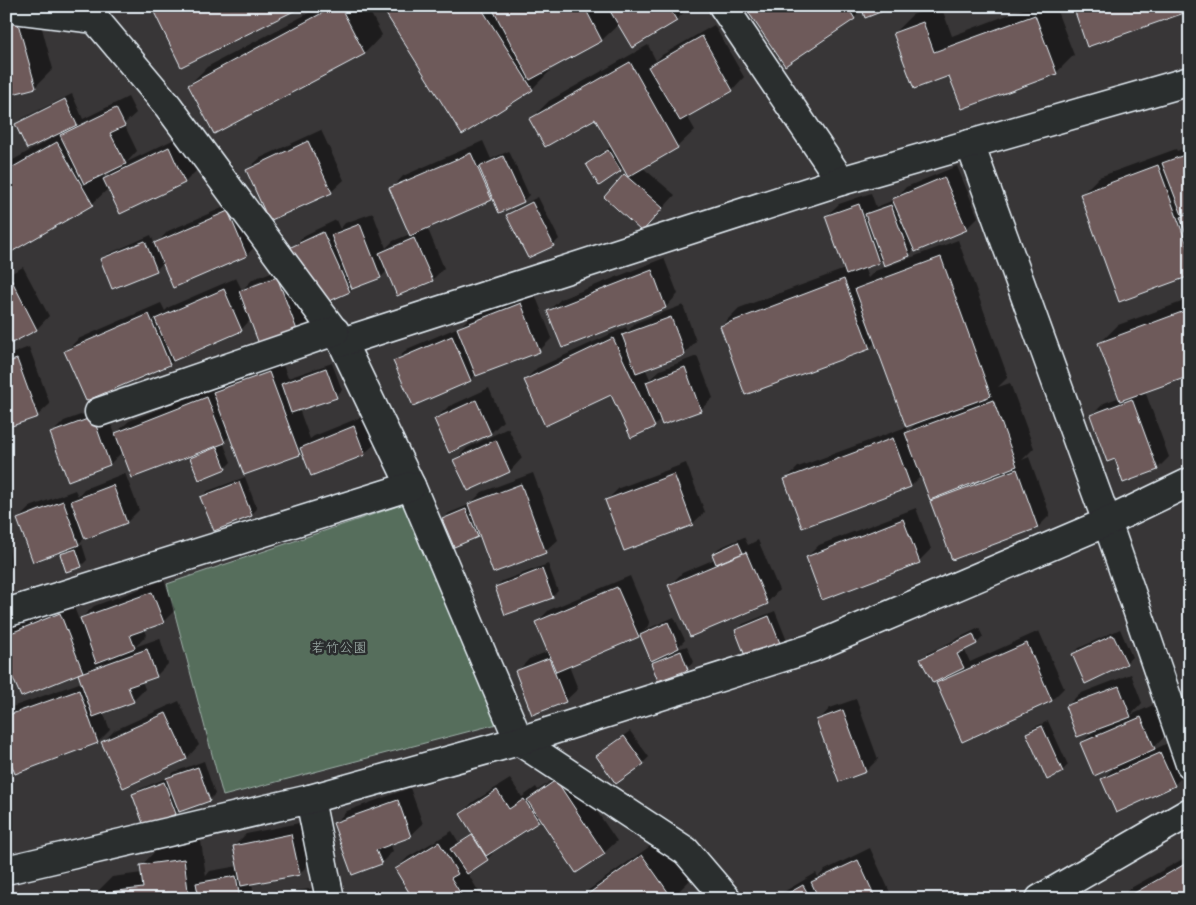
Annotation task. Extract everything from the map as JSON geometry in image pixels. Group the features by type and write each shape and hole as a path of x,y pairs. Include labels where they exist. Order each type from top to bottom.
{"street":[{"path":"724,6 841,181"},
{"path":"6,8 95,19 168,106 339,337 411,486 519,741 686,851 727,899"},
{"path":"99,412 841,181 1190,81"},
{"path":"970,144 1107,522 1190,764"},
{"path":"6,870 310,799 519,741 812,648 1107,522 1190,482"},
{"path":"6,613 411,486"},
{"path":"310,799 330,899"},
{"path":"1040,899 1190,812"}],"green space":[{"name":"若竹公園","path":"404,504 497,724 223,796 167,584"}],"building":[{"path":"151,6 304,6 181,67"},
{"path":"335,6 340,6 365,54 214,134 188,85"},
{"path":"381,6 480,6 533,90 462,135"},
{"path":"491,6 584,6 602,41 530,80"},
{"path":"607,6 668,6 677,21 632,48"},
{"path":"744,6 847,6 855,19 785,66"},
{"path":"861,6 896,6 865,18"},
{"path":"1073,6 1190,6 1190,11 1087,47"},
{"path":"1035,15 1057,74 962,109 949,76 914,89 893,33 923,22 934,52"},
{"path":"16,16 36,88 9,95 6,85 6,19"},
{"path":"702,36 733,91 680,121 648,67"},
{"path":"630,62 678,148 628,177 595,119 545,147 529,119"},
{"path":"65,99 77,125 27,149 15,124"},
{"path":"116,108 125,126 110,133 126,164 84,184 60,135"},
{"path":"308,141 332,193 269,221 246,170"},
{"path":"57,142 93,205 6,255 6,171"},
{"path":"169,147 185,183 120,214 103,179"},
{"path":"608,150 621,171 599,186 586,164"},
{"path":"471,153 492,200 410,236 389,188"},
{"path":"1190,153 1190,212 1182,215 1162,163"},
{"path":"503,156 524,202 499,213 479,167"},
{"path":"1158,165 1190,253 1190,276 1119,302 1080,194"},
{"path":"624,174 663,208 642,232 604,197"},
{"path":"944,177 967,230 915,252 892,199"},
{"path":"532,202 554,246 528,258 506,215"},
{"path":"859,204 879,263 846,275 825,216"},
{"path":"891,205 910,256 884,266 865,214"},
{"path":"228,211 247,256 173,288 154,243"},
{"path":"1190,214 1190,245 1180,217"},
{"path":"360,224 381,278 352,289 331,235"},
{"path":"323,232 350,292 318,306 291,247"},
{"path":"414,238 433,281 397,296 379,253"},
{"path":"145,241 157,271 112,289 100,259"},
{"path":"941,257 991,396 906,427 855,289"},
{"path":"652,270 666,308 562,348 547,311"},
{"path":"277,277 300,338 262,352 239,291"},
{"path":"11,279 37,330 6,346 6,281"},
{"path":"844,279 870,349 745,395 720,326"},
{"path":"224,289 242,331 173,361 155,319"},
{"path":"521,303 540,352 476,376 457,328"},
{"path":"1190,309 1190,376 1120,401 1098,343"},
{"path":"149,314 170,365 86,401 64,351"},
{"path":"671,317 685,355 636,373 622,335"},
{"path":"452,336 471,381 413,406 393,361"},
{"path":"613,338 655,427 631,438 611,395 545,426 524,380"},
{"path":"17,359 38,417 6,428 6,363"},
{"path":"685,367 701,411 662,425 646,382"},
{"path":"326,368 337,398 291,413 281,384"},
{"path":"269,372 300,455 244,475 213,392"},
{"path":"207,397 225,443 132,478 115,433"},
{"path":"1132,399 1158,470 1123,483 1115,459 1107,462 1090,415"},
{"path":"476,400 491,434 449,453 434,419"},
{"path":"993,400 1017,466 930,500 905,433"},
{"path":"93,417 110,465 68,481 50,433"},
{"path":"354,426 365,455 311,476 300,448"},
{"path":"893,438 911,487 802,528 784,479"},
{"path":"496,440 510,472 468,491 453,460"},
{"path":"217,447 226,469 199,480 190,458"},
{"path":"1017,469 1038,528 952,560 930,501"},
{"path":"674,474 693,525 624,551 605,500"},
{"path":"239,482 252,516 214,531 200,497"},
{"path":"521,484 546,553 493,573 468,504"},
{"path":"113,485 127,523 85,539 71,501"},
{"path":"63,501 79,545 33,562 17,519"},
{"path":"466,509 478,537 454,547 442,519"},
{"path":"903,519 920,563 822,600 806,557"},
{"path":"738,542 743,553 716,564 712,554"},
{"path":"76,549 82,567 66,572 60,554"},
{"path":"746,552 768,604 690,637 668,585"},
{"path":"542,569 553,598 505,615 495,587"},
{"path":"617,587 639,637 556,672 535,622"},
{"path":"152,592 164,623 130,635 135,648 96,663 80,618"},
{"path":"60,613 83,672 21,697 6,662 6,635"},
{"path":"769,616 782,648 747,661 735,630"},
{"path":"668,622 679,648 651,661 640,635"},
{"path":"973,634 977,644 957,654 964,668 933,683 920,659"},
{"path":"1113,635 1127,664 1085,684 1072,654"},
{"path":"1027,643 1052,701 962,742 936,683"},
{"path":"147,649 157,677 128,687 134,702 93,717 78,674"},
{"path":"681,651 688,670 658,681 651,663"},
{"path":"549,658 566,702 532,715 515,671"},
{"path":"1119,686 1131,717 1077,737 1065,706"},
{"path":"79,690 98,743 15,774 6,750 6,716"},
{"path":"843,710 866,772 839,782 816,720"},
{"path":"166,713 187,759 123,788 101,742"},
{"path":"1141,717 1155,749 1094,776 1080,743"},
{"path":"1042,726 1063,772 1047,780 1026,733"},
{"path":"624,736 644,764 616,784 596,756"},
{"path":"1160,753 1175,786 1116,813 1101,779"},
{"path":"198,767 210,801 179,812 166,778"},
{"path":"556,780 605,854 576,873 527,800"},
{"path":"164,782 176,814 144,826 132,794"},
{"path":"497,790 509,809 524,799 539,822 486,856 460,814"},
{"path":"398,800 411,837 376,850 382,864 352,875 333,823"},
{"path":"291,834 300,875 241,886 233,846"},
{"path":"472,835 488,860 467,874 450,849"},
{"path":"439,842 458,874 451,878 464,899 413,899 395,869"},
{"path":"642,855 673,899 581,899"},
{"path":"184,859 189,899 94,899 93,894 143,888 140,865"},
{"path":"858,860 876,899 819,899 811,882"},
{"path":"1185,864 1190,873 1190,899 1124,899"},
{"path":"236,876 240,899 199,899 196,883"},
{"path":"803,885 811,899 778,899"}]}
